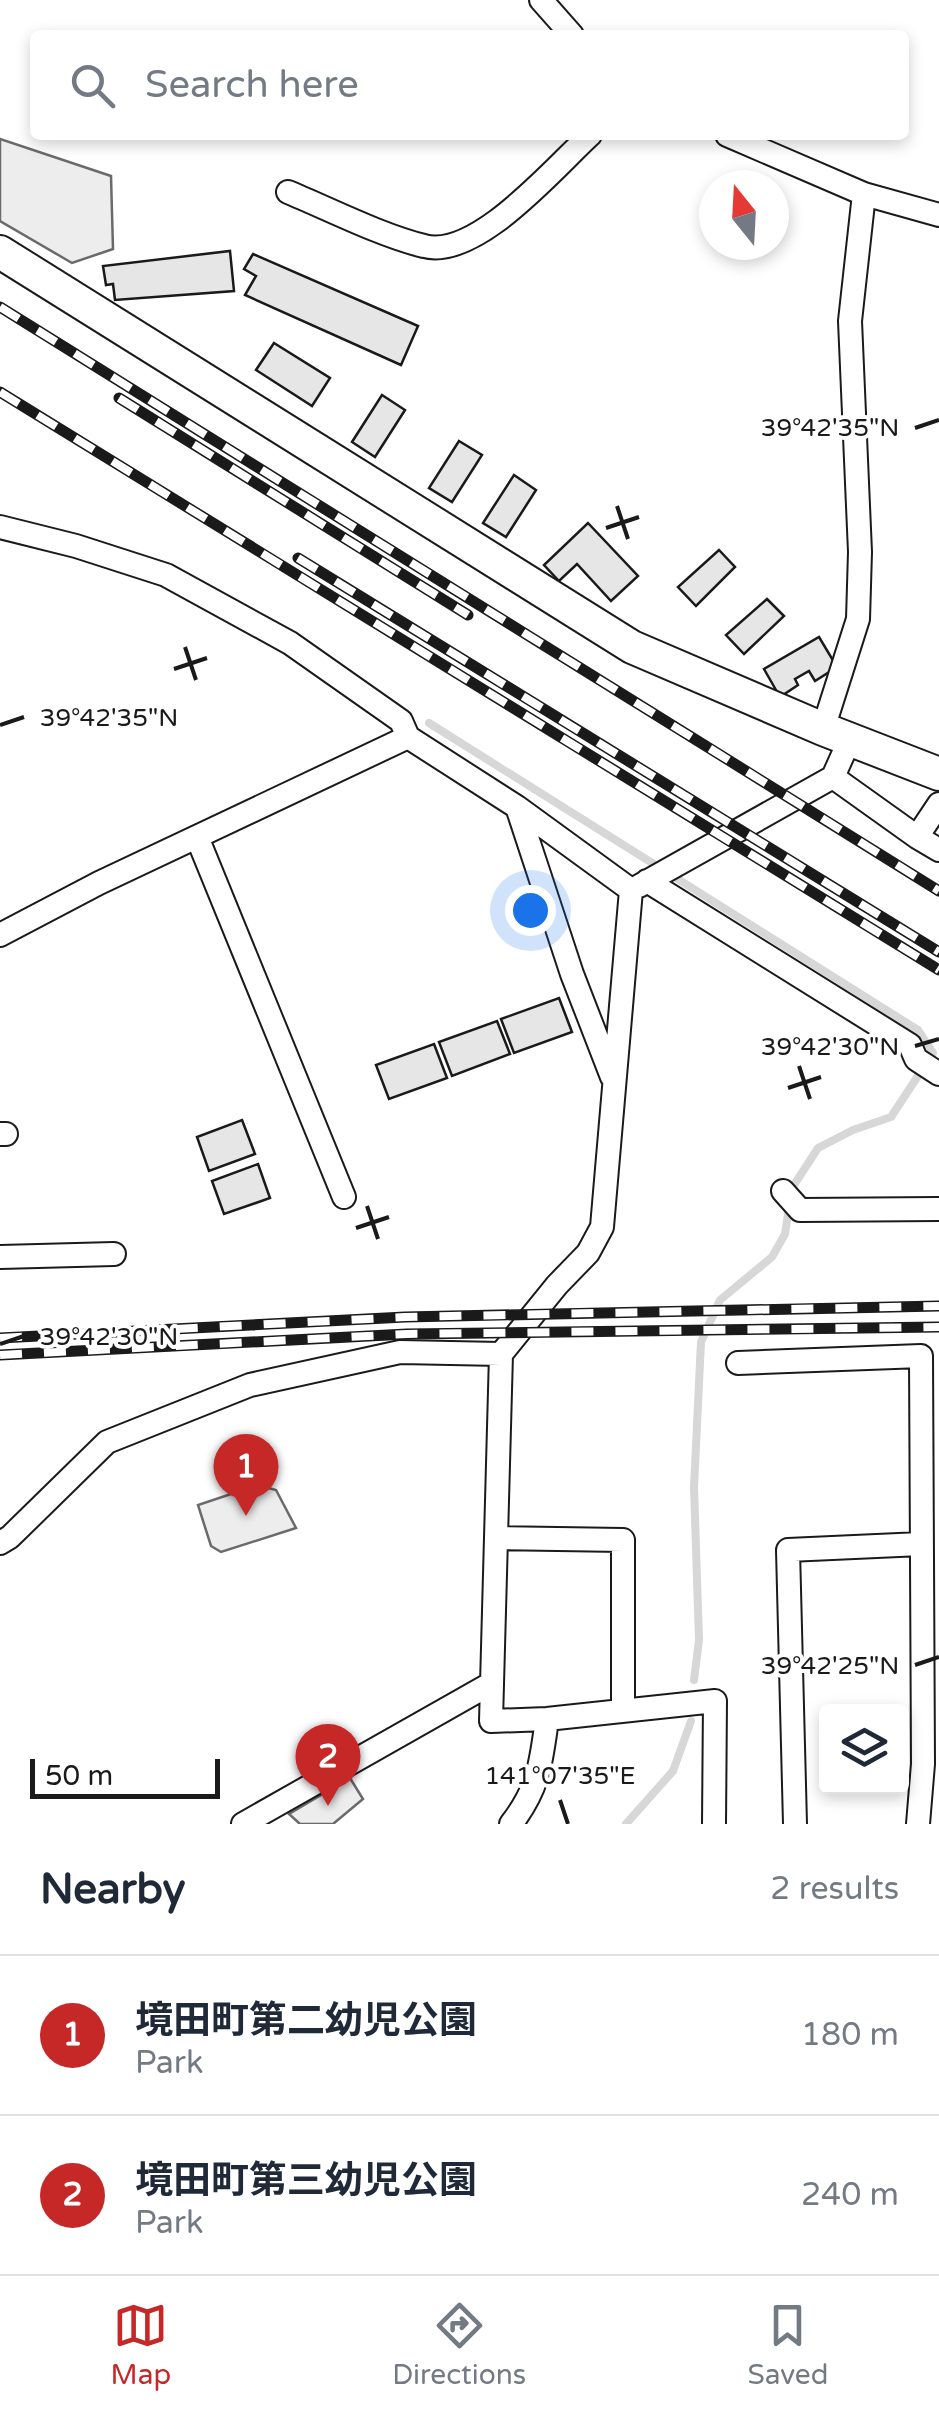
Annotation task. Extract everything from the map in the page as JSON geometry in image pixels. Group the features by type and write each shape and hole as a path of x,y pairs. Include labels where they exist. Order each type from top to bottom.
{"street":[{"path":"541,0 568,30"},
{"path":"288,192 427,248 459,245 486,231 585,140"},
{"path":"739,140 864,194 939,214"},
{"path":"834,777 836,734 858,619 860,552 850,321 864,194"},
{"path":"0,252 632,647 939,774"},
{"path":"0,527 76,546 166,576 290,643 401,720 408,737 639,886 910,1045 929,1068"},
{"path":"0,935 408,737"},
{"path":"834,777 939,850"},
{"path":"639,886 834,777"},
{"path":"917,838 939,804"},
{"path":"517,806 572,974 615,1084"},
{"path":"197,837 344,1197"},
{"path":"639,886 602,1227 588,1253 501,1354 491,1721 547,1719 714,1701 710,1819"},
{"path":"783,1192 800,1210 939,1209"},
{"path":"0,1258 114,1254"},
{"path":"3,1534 106,1442 250,1385 400,1352 501,1354"},
{"path":"738,1363 921,1356 923,1764 918,1824"},
{"path":"496,1538 623,1540 623,1711"},
{"path":"794,1824 788,1550 921,1544"},
{"path":"243,1824 492,1682"},
{"path":"511,1824 531,1798 547,1719"}],"shaded area":[{"path":"0,139 111,176 113,249 72,263 0,221"},
{"path":"258,1485 276,1490 296,1528 221,1552 211,1546 198,1505"},
{"path":"350,1778 363,1799 333,1824 300,1824 289,1814"}],"building":[{"path":"230,251 234,291 115,300 113,284 106,285 103,266"},
{"path":"253,254 418,326 401,365 245,295 256,276 244,269"},
{"path":"274,343 330,378 312,406 256,370"},
{"path":"382,395 405,410 375,457 352,442"},
{"path":"459,441 482,455 452,502 429,488"},
{"path":"514,475 536,490 506,537 483,523"},
{"path":"588,523 638,576 611,601 577,564 559,581 544,565"},
{"path":"719,550 735,567 696,606 678,587"},
{"path":"767,599 784,616 744,654 726,635"},
{"path":"819,637 837,667 815,681 809,671 795,679 798,685 780,697 764,669"},
{"path":"559,998 572,1032 514,1053 501,1019"},
{"path":"497,1021 510,1054 452,1076 439,1042"},
{"path":"434,1044 447,1078 389,1099 376,1065"},
{"path":"242,1120 255,1154 209,1171 197,1137"},
{"path":"258,1164 270,1198 224,1214 212,1181"}],"waterway":[{"path":"429,723 918,1030 933,1053 891,1117 818,1148 792,1188 785,1234 772,1257 720,1300 701,1342 694,1487 699,1640 694,1680"},
{"path":"626,1824 673,1771 691,1721"}],"railway":[{"path":"0,307 939,891"},
{"path":"0,392 939,970"},
{"path":"119,398 468,615"},
{"path":"298,558 939,952"},
{"path":"0,1338 405,1317 939,1306"},
{"path":"0,1355 407,1334 939,1327"}],"place":[{"name":"境田町第二幼児公園","path":"246,1516"},
{"name":"境田町第三幼児公園","path":"328,1806"}]}
